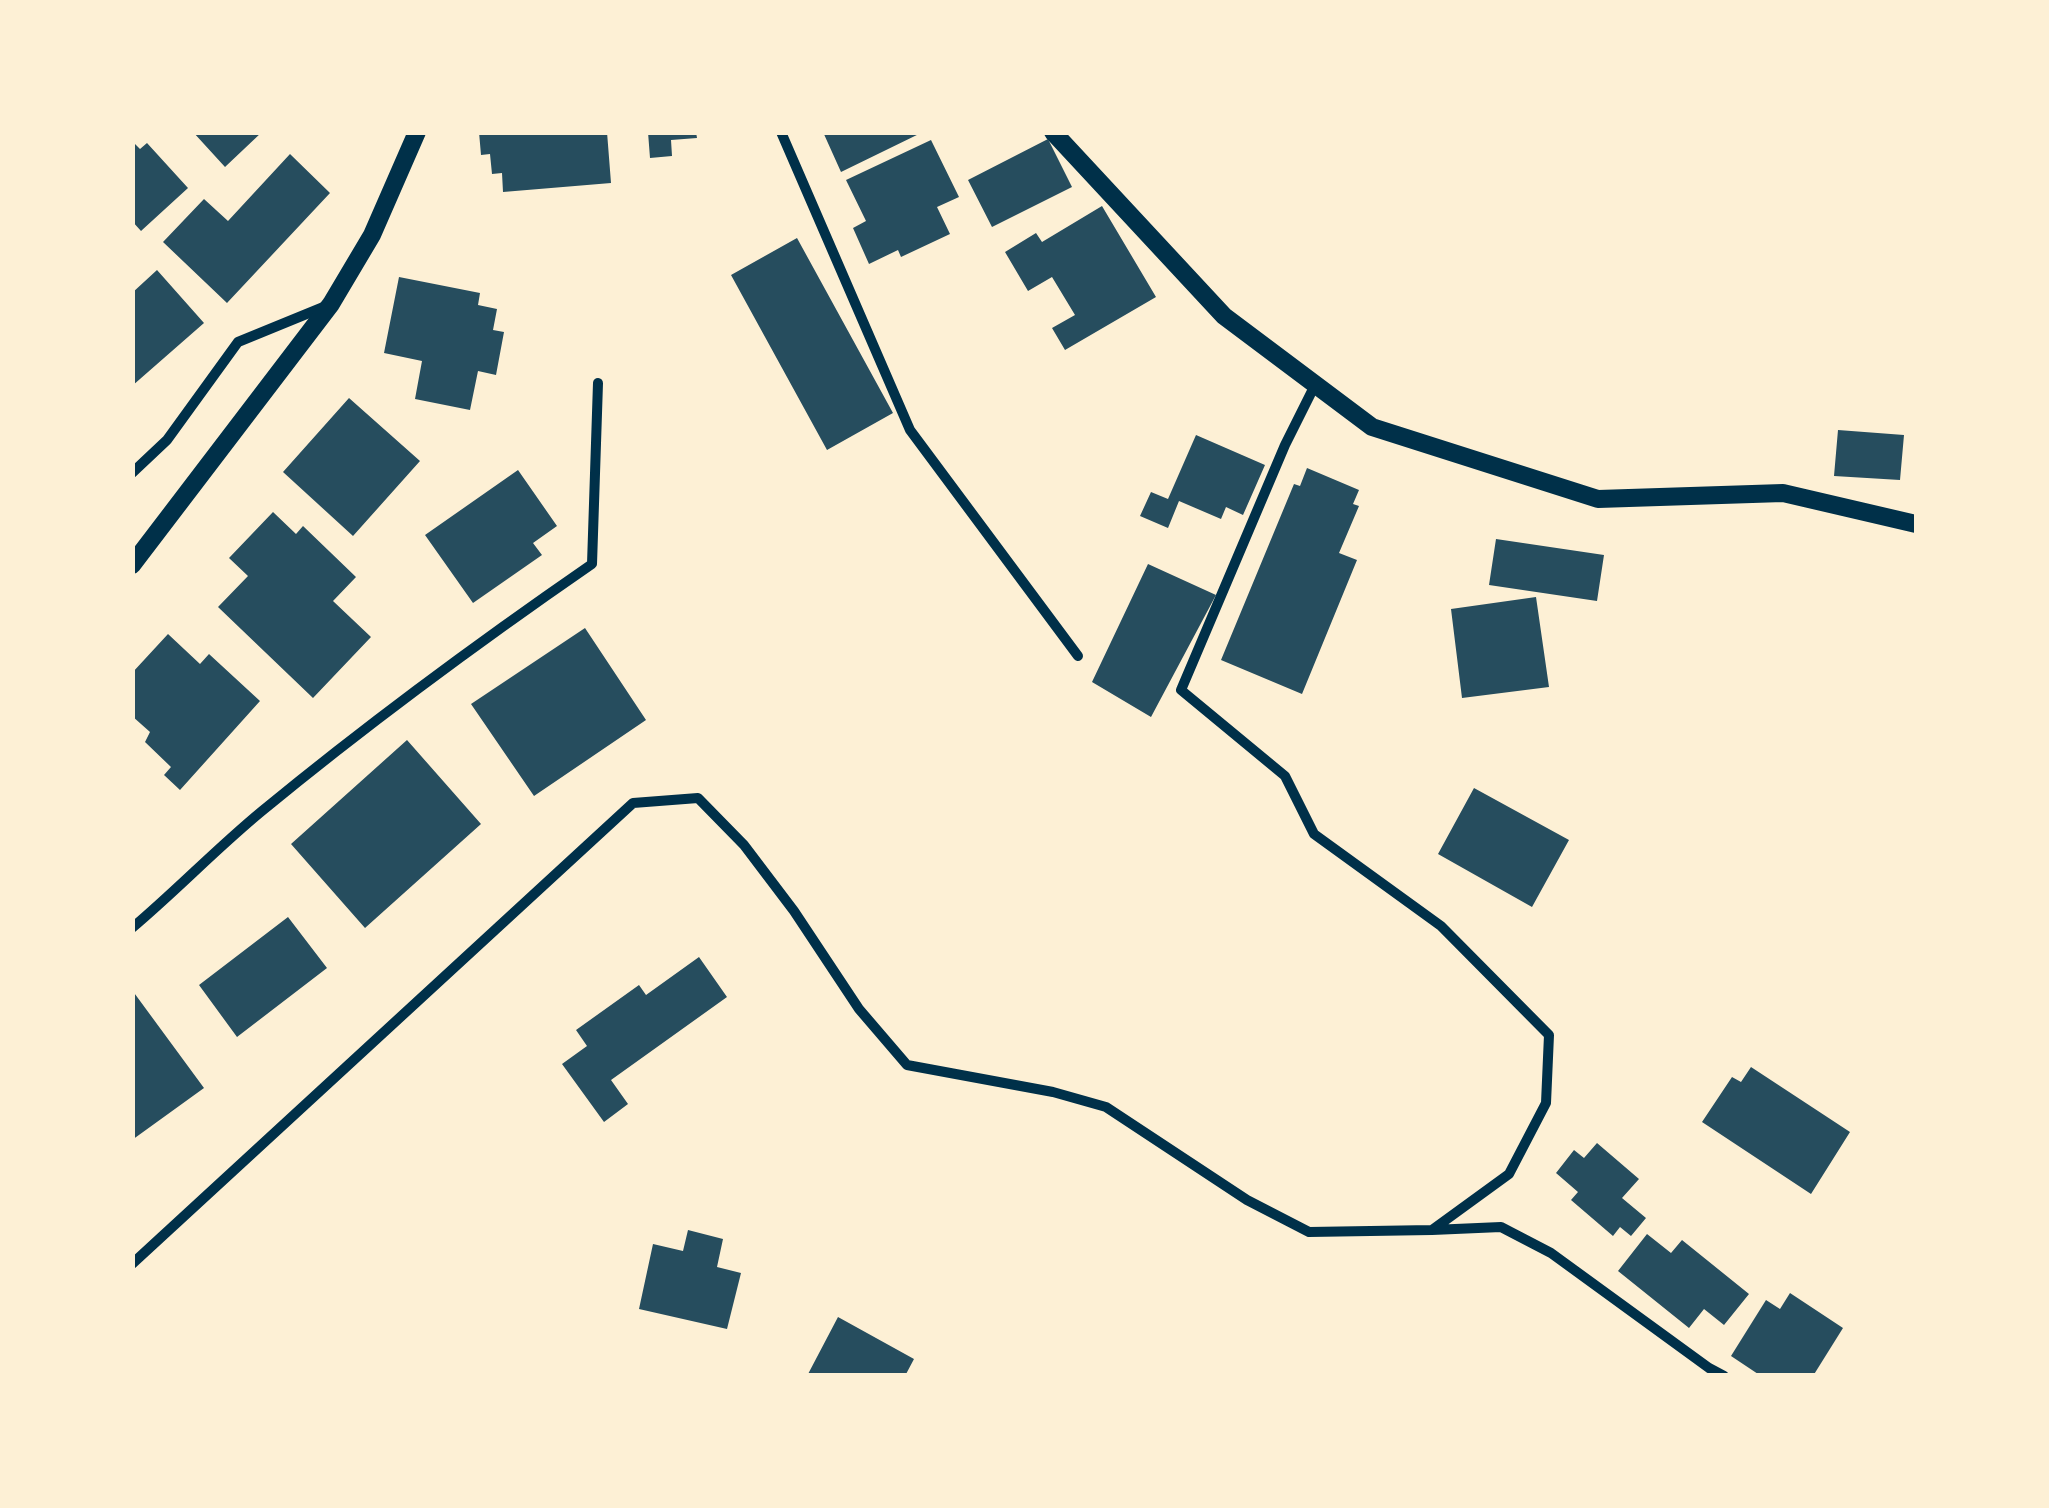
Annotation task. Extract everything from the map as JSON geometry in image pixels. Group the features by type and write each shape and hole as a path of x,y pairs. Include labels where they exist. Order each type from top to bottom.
{"street":[{"path":"132,564 331,304 372,234 417,132"},
{"path":"782,132 910,430 1078,656"},
{"path":"1053,132 1224,316 1372,426 1598,499 1783,493 1916,524"},
{"path":"132,474 167,440 238,342 331,304"},
{"path":"1316,382 1285,445 1181,690 1285,776 1314,834 1441,926 1549,1036 1546,1103 1508,1174 1432,1230"},
{"path":"132,928 260,813 346,744 474,646 592,564 598,384"},
{"path":"132,1264 633,803 698,798 744,845 860,1009 907,1065 1053,1092 1106,1107 1248,1200 1308,1232 1501,1226 1551,1253 1724,1376"}],"building":[{"path":"193,132 262,132 225,167"},
{"path":"479,132 607,132 611,183 503,192 502,173 492,174 490,154 481,155"},
{"path":"648,132 696,132 697,138 671,140 672,156 650,158"},
{"path":"823,132 923,132 841,172"},
{"path":"1048,139 1072,187 992,227 968,180"},
{"path":"931,140 959,197 937,207 950,234 901,257 898,250 869,264 853,228 866,221 846,180"},
{"path":"132,141 140,149 147,143 188,188 141,231 132,221"},
{"path":"290,154 330,193 227,303 163,242 204,199 228,221"},
{"path":"1102,206 1156,297 1065,350 1052,328 1075,315 1052,277 1028,291 1005,252 1036,233 1042,242"},
{"path":"797,238 893,413 827,450 731,275"},
{"path":"157,270 204,323 132,386 132,293"},
{"path":"399,277 480,293 478,305 497,309 493,330 504,332 496,375 478,371 470,410 415,399 422,361 384,353"},
{"path":"349,398 420,461 353,536 283,472"},
{"path":"1838,430 1904,435 1900,480 1834,476"},
{"path":"1196,435 1265,465 1243,515 1226,507 1221,519 1179,501 1168,528 1140,516 1151,492 1168,499"},
{"path":"1307,468 1359,490 1353,504 1359,506 1339,553 1357,560 1302,694 1221,660 1294,484 1300,486"},
{"path":"518,470 557,526 533,543 542,555 473,603 425,535"},
{"path":"273,512 296,534 303,526 356,577 333,601 371,637 313,698 218,607 248,576 229,558"},
{"path":"1496,539 1604,555 1597,601 1489,585"},
{"path":"1148,564 1216,595 1151,717 1092,682"},
{"path":"1536,597 1549,687 1462,698 1451,609"},
{"path":"585,628 646,720 534,796 471,704"},
{"path":"168,634 200,664 209,654 260,701 180,790 164,775 171,767 145,742 150,732 132,716 132,673"},
{"path":"407,740 481,824 365,928 291,844"},
{"path":"1474,788 1569,840 1532,907 1438,854"},
{"path":"288,917 327,968 237,1037 199,985"},
{"path":"699,957 727,997 611,1080 628,1104 604,1122 562,1064 587,1046 576,1030 639,985 646,995"},
{"path":"132,990 204,1088 132,1140"},
{"path":"1751,1067 1850,1132 1811,1194 1702,1122 1732,1077 1741,1082"},
{"path":"1597,1143 1639,1179 1622,1198 1646,1218 1631,1236 1620,1227 1613,1236 1571,1200 1578,1192 1556,1173 1574,1150 1584,1158"},
{"path":"688,1230 723,1239 717,1267 741,1273 727,1329 639,1309 653,1244 683,1251"},
{"path":"1647,1234 1671,1253 1682,1240 1749,1294 1724,1325 1704,1309 1689,1328 1618,1271"},
{"path":"1790,1293 1843,1328 1813,1376 1761,1376 1731,1356 1766,1300 1780,1309"},
{"path":"838,1317 914,1359 905,1376 807,1376"}]}
